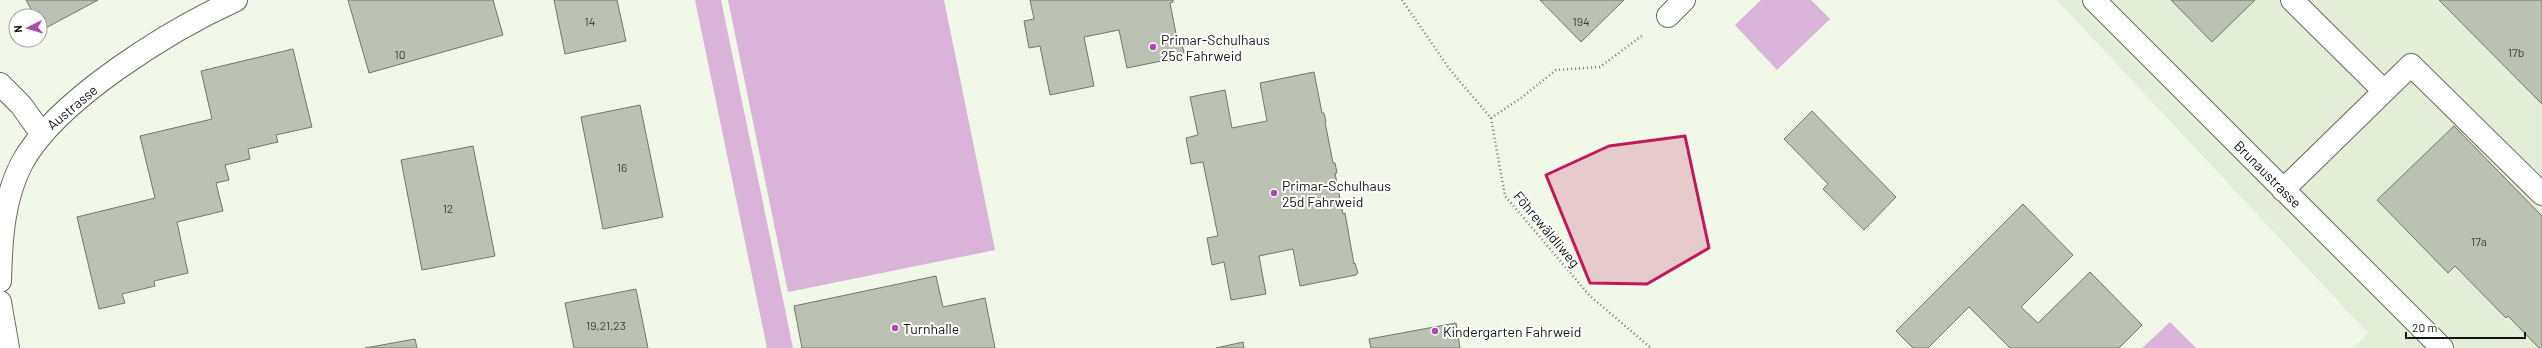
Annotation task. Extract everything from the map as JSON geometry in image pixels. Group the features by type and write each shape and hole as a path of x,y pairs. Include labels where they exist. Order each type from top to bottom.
{"street":[{"name":"Austrasse","path":"0,280 4,211 21,164 41,133 69,107 148,48 236,0"},
{"path":"1668,16 1684,0"},
{"name":"Brunaustrasse","path":"2094,0 2442,348"},
{"path":"2292,0 2384,91"},
{"path":"2284,190 2411,65 2542,194"},
{"path":"0,84 21,105 41,133"},
{"path":"0,302 8,348"}],"path":[{"path":"1402,0 1451,71 1491,118 1522,98 1556,70 1600,68 1668,16"},
{"name":"Föhrewäldliweg","path":"1491,118 1505,196 1590,296 1651,348"}],"highlighted area":[{"path":"1685,136 1709,248 1647,284 1590,283 1546,175 1609,146"}],"shaded area":[{"path":"695,0 721,0 793,348 767,348"},
{"path":"728,0 944,0 995,250 788,292"},
{"path":"1761,0 1811,0 1830,19 1777,70 1735,25"},
{"path":"2057,0 2542,0 2542,348 2354,348 2368,333"},
{"path":"2170,322 2196,348 2142,348"}],"building":[{"path":"26,0 98,0 48,27 48,8 30,8"},
{"path":"348,0 493,0 503,35 369,73"},
{"path":"554,0 617,0 626,41 565,54"},
{"name":"Primar-Schulhaus 25c Fahrweid","path":"1030,0 1173,0 1173,2 1170,3 1178,44 1182,43 1184,53 1181,54 1181,57 1127,68 1119,30 1084,37 1094,86 1050,95 1040,46 1029,48 1024,21 1034,19"},
{"path":"1540,0 1624,0 1581,42"},
{"path":"2171,0 2255,0 2212,42"},
{"path":"2439,0 2542,0 2542,104"},
{"path":"293,49 312,127 276,135 278,142 248,149 250,159 225,165 229,180 216,183 223,211 177,222 188,273 154,281 155,286 122,294 125,303 99,309 77,217 155,198 140,136 212,119 201,71"},
{"name":"Primar-Schulhaus 25d Fahrweid","path":"1314,72 1322,113 1324,113 1326,122 1333,163 1335,163 1337,173 1335,173 1343,214 1345,213 1354,264 1355,263 1358,273 1356,275 1300,286 1293,249 1259,256 1266,294 1231,300 1224,262 1212,265 1207,238 1218,236 1203,162 1191,164 1186,138 1198,135 1190,97 1225,90 1232,128 1267,121 1260,83"},
{"path":"640,105 663,217 603,229 581,117"},
{"path":"1812,111 1896,197 1864,230 1823,189 1828,184 1784,139"},
{"path":"2454,126 2542,216 2542,348 2539,348 2508,316 2506,318 2455,266 2448,273 2377,200"},
{"path":"473,146 495,256 422,270 401,160"},
{"path":"2023,204 2073,255 2021,307 2038,323 2090,272 2142,325 2119,348 2010,348 1969,307 1928,348 1913,348 1896,331"},
{"name":"Turnhalle","path":"936,276 943,307 985,298 995,348 802,348 794,306"},
{"path":"636,289 648,348 574,348 565,303"},
{"name":"Kindergarten Fahrweid","path":"1456,323 1460,348 1371,348 1369,339"},
{"path":"415,339 417,348 365,348"},
{"path":"1243,342 1244,348 1216,348"}],"place":[{"name":"Primar-Schulhaus 25c Fahrweid","path":"1153,47"},
{"name":"Primar-Schulhaus 25d Fahrweid","path":"1274,193"},
{"name":"Turnhalle","path":"895,328"},
{"name":"Kindergarten Fahrweid","path":"1435,331"}]}
